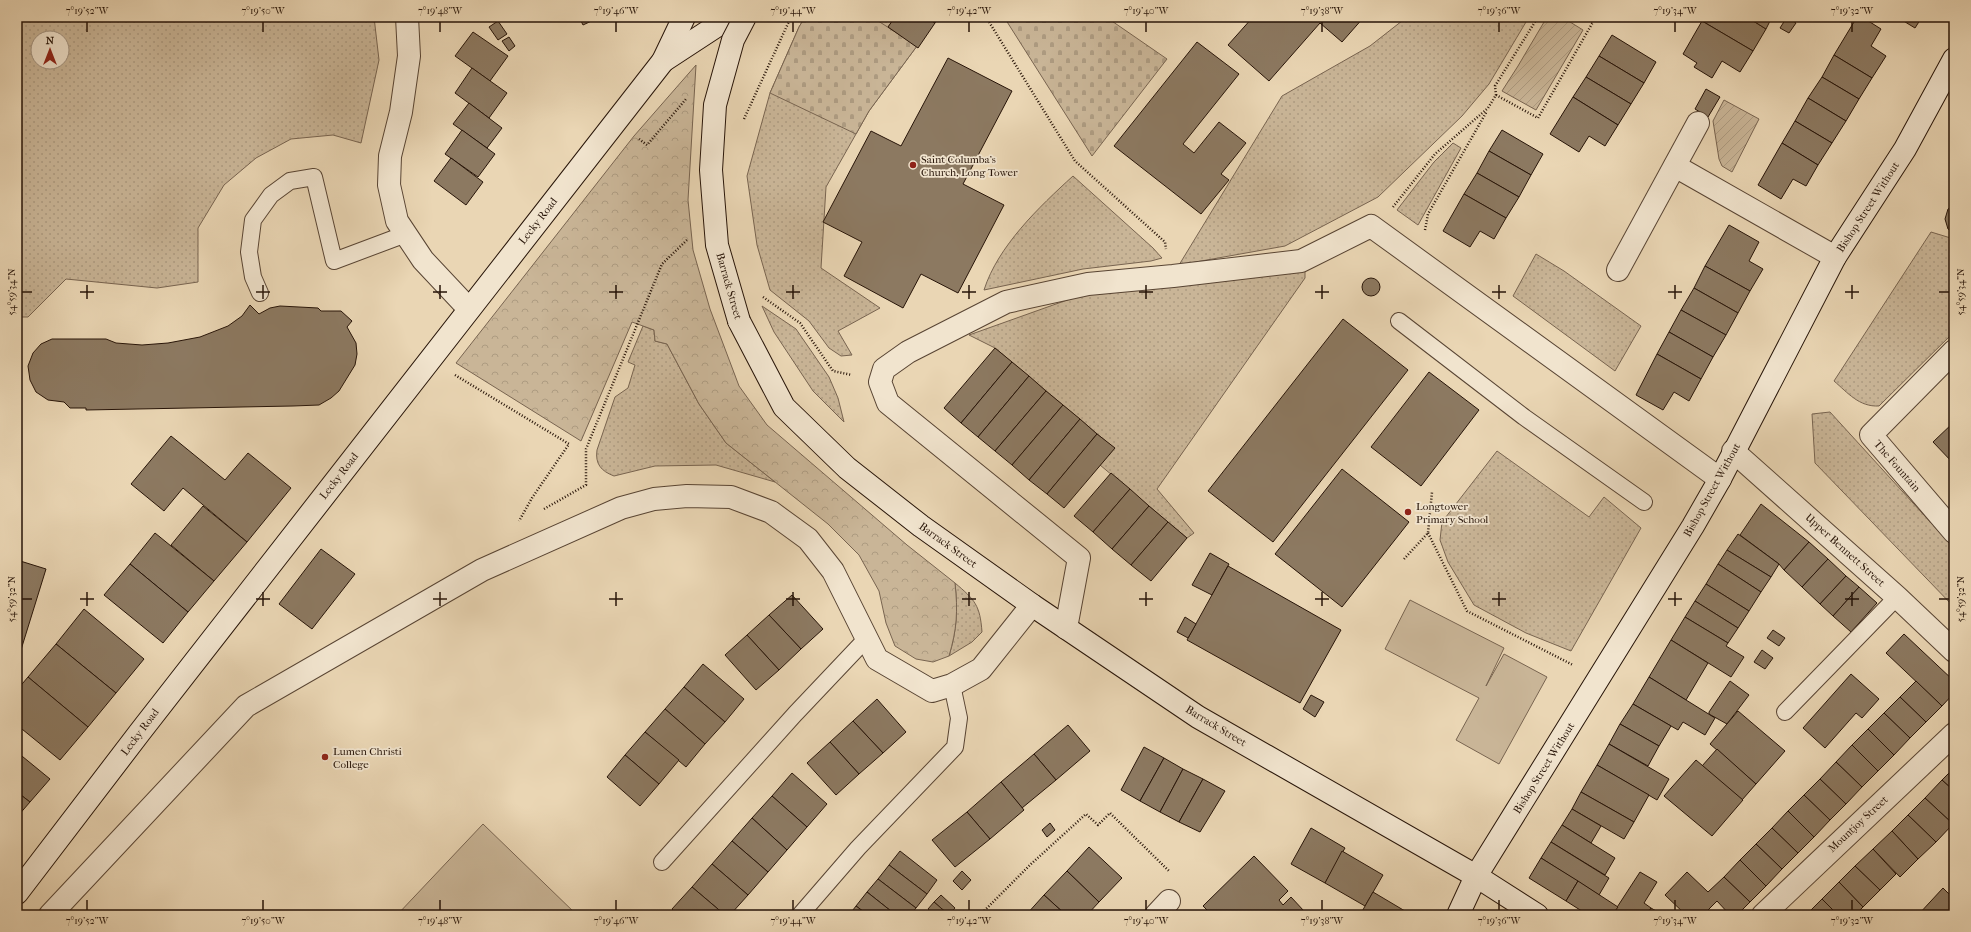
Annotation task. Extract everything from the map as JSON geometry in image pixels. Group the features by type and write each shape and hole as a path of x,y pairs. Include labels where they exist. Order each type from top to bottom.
{"street":[{"path":"406,17 409,56 400,112 390,156 389,185 397,221 423,260 468,310"},
{"name":"Lecky Road","path":"17,893 468,310 663,61 684,17"},
{"name":"Lecky Road","path":"663,61 727,17"},
{"name":"Barrack Street","path":"745,17 733,40 715,104 711,170 717,245 739,321 784,407 847,468 921,526 1066,628 1198,717 1476,876 1537,915"},
{"name":"Bishop Street Without","path":"1458,915 1476,876 1600,678 1720,479 1835,257 1905,149 1954,59"},
{"path":"1618,270 1698,123"},
{"path":"1675,166 1835,257"},
{"path":"1066,628 1079,558 888,403 880,382 884,369 908,352 1006,302 1088,284 1301,261 1371,226 1720,479"},
{"name":"The Fountain","path":"1954,351 1871,435 1954,532"},
{"name":"Upper Bennett Street","path":"1733,452 1897,597 1954,651"},
{"path":"50,915 246,706 482,570 621,508 654,499 694,496 731,497 771,512 808,539 829,566 877,659 932,691 952,685 981,669 1032,604"},
{"name":"Mountjoy Street","path":"1763,915 1954,734"}],"lane":[{"path":"260,293 252,277 249,252 254,220 271,195 290,181 314,177 334,261 406,234"},
{"path":"1399,321 1524,417 1644,502"},
{"path":"1785,712 1897,597"},
{"path":"662,862 795,714 867,638"},
{"path":"800,915 858,848 955,747 959,718 952,685"}],"path":[{"path":"743,120 791,17"},
{"path":"986,17 1075,161 1165,242"},
{"path":"1412,255 1425,230 1428,214 1496,95 1495,86 1538,17"},
{"path":"1496,95 1538,118 1593,22 1584,17"},
{"path":"1376,230 1413,181 1436,154 1488,108"},
{"path":"542,510 586,485 586,449 662,264 715,213"},
{"path":"760,295 800,323 833,371 880,382"},
{"path":"430,360 569,444 532,498 516,525 523,521"},
{"path":"1432,492 1428,533 1467,611 1600,678"},
{"path":"1404,559 1428,533"},
{"path":"980,915 1031,864 1086,814 1098,825 1110,813 1183,885 1163,908"}],"green space":[{"path":"17,17 374,17 379,60 361,143 333,135 291,139 256,158 224,185 198,228 198,282 157,288 66,279 28,317 17,317"},
{"path":"805,17 895,17 888,27 917,46 869,111 826,187 821,268 880,308 838,331 852,355 841,356 829,348 809,321 770,290 757,245 747,176 770,93 799,27"},
{"path":"805,17 872,17 917,46 869,111 856,134 770,93 799,27"},
{"path":"1004,17 1106,17 1167,59 1092,156"},
{"path":"1407,17 1529,17 1489,84 1462,116 1378,197 1285,246 1179,265 1282,96 1370,46"},
{"path":"1547,17 1562,17 1583,30 1536,110 1502,91"},
{"path":"696,65 688,200 693,250 710,309 739,386 767,425 907,545 955,583 956,620 954,637 949,656 933,662 916,659 895,646 886,623 879,591 859,555 828,524 726,443 699,404 667,344 655,341 654,330 632,322 581,441 456,363 634,136"},
{"path":"1724,100 1759,119 1732,172 1722,166 1719,159 1713,121"},
{"path":"1453,143 1461,148 1418,225 1397,210 1434,162"},
{"path":"1073,176 1153,248 1162,258 1151,261 1083,269 984,290 990,274 1009,243 1034,214"},
{"path":"1931,232 1954,239 1954,332 1879,406 1872,406 1860,402 1834,381"},
{"path":"1536,254 1564,271 1641,326 1615,371 1513,296"},
{"path":"1305,267 1305,278 1157,489 1194,533 1187,538 1100,465 1114,448 995,348 969,335 1084,294"},
{"path":"762,306 796,329 829,377 838,398 844,422 813,391 774,332"},
{"path":"643,326 654,330 655,341 667,344 699,404 726,443 775,482 716,465 655,466 614,476 602,469 598,463 597,450 615,397 628,388 635,365 628,362"},
{"path":"1830,412 1954,548 1954,607 1815,463 1812,414"},
{"path":"1497,451 1589,517 1604,497 1641,528 1571,651 1526,633 1474,605 1448,562 1440,540 1442,522"},
{"path":"955,583 972,599 978,609 982,632 972,642 949,656 954,637 956,620"},
{"path":"1410,600 1504,648 1486,686 1504,654 1547,677 1499,764 1456,740 1479,698 1385,649"},
{"path":"483,824 577,915 397,915"}],"building":[{"path":"579,17 600,17 583,25"},
{"path":"895,17 926,17 935,23 918,48 888,27"},
{"path":"926,17 939,17 935,23"},
{"path":"1253,17 1364,17 1342,42 1320,23 1269,81 1228,45"},
{"path":"1705,17 1747,17 1766,29 1753,51 1702,21"},
{"path":"1747,17 1772,17 1766,29"},
{"path":"1787,17 1796,23 1789,33 1780,28"},
{"path":"1857,17 1862,17 1881,29 1871,46 1886,56 1872,78 1834,55"},
{"path":"1897,17 1922,17 1915,28"},
{"path":"498,21 507,34 498,40 489,27"},
{"path":"1702,21 1753,51 1740,72 1722,61 1712,78 1694,67 1697,63 1683,54"},
{"path":"473,32 508,56 490,81 455,56"},
{"path":"1612,35 1656,62 1644,83 1599,56"},
{"path":"509,37 515,46 509,51 502,41"},
{"path":"1197,42 1239,74 1183,144 1194,153 1219,122 1246,143 1221,174 1229,180 1201,214 1114,146"},
{"path":"1834,55 1872,78 1859,99 1822,77"},
{"path":"1599,56 1644,83 1631,104 1586,77"},
{"name":"Saint Columba's Church, Long Tower","path":"948,58 1012,91 963,184 1004,205 958,293 921,274 903,308 844,276 862,242 823,222 871,131 901,146"},
{"path":"472,68 507,93 489,118 455,93"},
{"path":"1586,77 1631,104 1618,125 1573,97"},
{"path":"1822,77 1859,99 1846,121 1808,98"},
{"path":"1706,89 1720,97 1708,117 1695,109"},
{"path":"1573,97 1618,125 1605,146 1589,136 1579,152 1550,134"},
{"path":"1808,98 1846,121 1832,143 1795,121"},
{"path":"469,103 502,128 487,148 453,124"},
{"path":"1795,121 1832,143 1818,165 1782,143"},
{"path":"462,130 495,154 478,177 445,154"},
{"path":"1502,130 1543,154 1531,175 1489,151"},
{"path":"1782,143 1818,165 1806,186 1793,179 1781,199 1758,185"},
{"path":"1489,151 1531,175 1519,197 1477,173"},
{"path":"451,158 483,182 466,205 434,181"},
{"path":"1477,173 1519,197 1506,218 1464,194"},
{"path":"1464,194 1506,218 1494,239 1480,231 1470,247 1443,231"},
{"path":"1954,205 1954,234 1948,229 1945,219 1948,209"},
{"path":"1729,225 1759,242 1749,261 1763,269 1750,291 1705,266"},
{"path":"1705,266 1750,291 1738,313 1694,288"},
{"path":"1371,278 1377,281 1380,287 1377,293 1371,296 1365,293 1362,287 1365,281"},
{"path":"1694,288 1738,313 1726,335 1681,310"},
{"path":"250,305 259,314 270,308 280,306 318,308 321,311 341,311 352,321 347,327 356,343 357,354 355,365 339,391 319,405 86,410 86,408 70,408 64,402 48,400 36,392 30,380 28,366 33,353 41,344 52,339 106,339 116,343 142,345 168,343 200,337 228,326 242,316"},
{"path":"1681,310 1726,335 1713,357 1669,332"},
{"path":"1343,319 1408,370 1273,542 1208,491"},
{"path":"1669,332 1713,357 1701,379 1657,354"},
{"path":"995,348 1012,362 961,423 944,408"},
{"path":"1657,354 1701,379 1689,401 1674,392 1663,410 1636,395"},
{"path":"1012,362 1029,376 978,437 961,423"},
{"path":"1429,372 1479,410 1421,486 1371,447"},
{"path":"1029,376 1046,391 995,451 978,437"},
{"path":"1046,391 1063,405 1012,465 995,451"},
{"path":"1063,405 1080,419 1029,480 1012,465"},
{"path":"1080,419 1097,434 1047,494 1029,480"},
{"path":"1954,422 1954,464 1933,442"},
{"path":"1097,434 1115,448 1064,508 1047,494"},
{"path":"171,436 225,480 248,453 291,488 247,542 183,488 164,511 131,484"},
{"path":"1342,469 1409,522 1342,607 1275,554"},
{"path":"1111,473 1130,489 1093,532 1074,516"},
{"path":"1130,489 1149,506 1112,549 1093,532"},
{"path":"1761,504 1809,542 1784,570 1779,564 1740,535"},
{"path":"203,506 247,542 214,581 171,545"},
{"path":"1149,506 1168,522 1131,565 1112,549"},
{"path":"1168,522 1187,538 1151,581 1131,565"},
{"path":"155,533 214,581 188,612 130,564"},
{"path":"1738,534 1779,564 1771,577 1727,550"},
{"path":"1809,542 1828,559 1802,587 1784,570"},
{"path":"321,549 355,574 312,629 279,604"},
{"path":"1727,550 1771,577 1761,592 1718,564"},
{"path":"1210,553 1229,564 1212,595 1192,585"},
{"path":"1828,559 1846,576 1820,604 1802,587"},
{"path":"17,560 46,569 20,653 17,652"},
{"path":"130,564 188,612 163,643 104,595"},
{"path":"1718,564 1761,592 1749,611 1706,584"},
{"path":"1228,566 1341,630 1300,703 1187,640"},
{"path":"1846,576 1859,587 1833,616 1820,604"},
{"path":"1706,584 1749,611 1738,628 1695,601"},
{"path":"1859,587 1877,603 1851,632 1833,616"},
{"path":"792,595 823,629 801,649 769,615"},
{"path":"1695,601 1738,628 1728,643 1685,617"},
{"path":"84,609 144,659 116,693 56,644"},
{"path":"769,615 801,649 779,670 747,635"},
{"path":"1185,617 1196,624 1188,638 1177,632"},
{"path":"1685,617 1728,643 1726,646 1744,657 1731,677 1671,640"},
{"path":"1773,630 1785,638 1779,646 1767,638"},
{"path":"1904,634 1954,681 1954,693 1942,706 1886,653"},
{"path":"747,635 779,670 756,690 725,655"},
{"path":"1671,640 1708,663 1686,700 1649,677"},
{"path":"56,644 116,693 88,727 28,677"},
{"path":"1762,650 1773,658 1765,669 1754,662"},
{"path":"703,664 744,699 725,722 684,687"},
{"path":"1851,674 1879,699 1862,718 1856,713 1825,748 1803,728"},
{"path":"28,677 88,727 60,760 17,725 17,690"},
{"path":"1649,677 1715,718 1705,735 1683,722 1678,730 1633,704"},
{"path":"1730,681 1749,695 1727,724 1709,714 1709,712"},
{"path":"1916,681 1942,706 1926,722 1900,697"},
{"path":"684,687 725,722 705,744 665,709"},
{"path":"1311,695 1324,702 1315,717 1303,709"},
{"path":"1900,697 1926,722 1910,738 1884,713"},
{"path":"877,699 906,732 883,753 853,721"},
{"path":"1633,704 1671,726 1659,746 1620,724"},
{"path":"665,709 705,744 686,767 645,732"},
{"path":"1738,711 1785,751 1756,784 1710,744"},
{"path":"1884,713 1910,738 1894,755 1868,729"},
{"path":"853,721 883,753 859,774 830,742"},
{"path":"1620,724 1659,746 1648,766 1609,744"},
{"path":"1068,725 1090,751 1056,780 1034,754"},
{"path":"1868,729 1894,755 1878,771 1852,745"},
{"path":"645,732 679,760 659,784 625,755"},
{"path":"830,742 859,774 836,795 807,763"},
{"path":"1609,744 1669,779 1657,800 1597,765"},
{"path":"1852,745 1878,771 1862,787 1836,762"},
{"path":"1144,747 1164,758 1140,801 1121,790"},
{"path":"1717,749 1756,784 1742,800 1702,766"},
{"path":"17,752 50,779 30,802 17,792"},
{"path":"1034,754 1056,780 1022,808 1001,782"},
{"path":"625,755 659,784 640,806 607,777"},
{"path":"1164,758 1183,769 1160,812 1140,801"},
{"path":"1696,760 1743,800 1712,836 1664,796"},
{"path":"1836,762 1862,787 1846,804 1820,779"},
{"path":"1597,765 1649,795 1634,822 1581,792"},
{"path":"1954,768 1954,791 1942,780"},
{"path":"1183,769 1203,779 1179,822 1160,812"},
{"path":"792,773 827,804 807,827 772,796"},
{"path":"1203,779 1225,791 1200,832 1179,822"},
{"path":"1820,779 1846,804 1830,820 1804,795"},
{"path":"1942,780 1954,791 1953,824 1925,798"},
{"path":"1001,782 1024,810 990,839 967,812"},
{"path":"17,792 30,802 17,817"},
{"path":"1581,792 1634,822 1624,839 1572,809"},
{"path":"1804,795 1830,820 1814,837 1788,811"},
{"path":"772,796 807,827 787,850 752,818"},
{"path":"1925,798 1953,824 1936,842 1908,815"},
{"path":"1572,809 1601,826 1591,843 1562,825"},
{"path":"1788,811 1814,837 1798,853 1772,828"},
{"path":"967,812 990,839 955,867 932,840"},
{"path":"1908,815 1936,842 1918,859 1892,831"},
{"path":"752,818 787,850 768,872 732,841"},
{"path":"1050,823 1055,830 1047,837 1042,830"},
{"path":"1562,825 1615,858 1605,875 1551,842"},
{"path":"1311,828 1345,848 1325,883 1291,864"},
{"path":"1772,828 1798,853 1782,869 1756,844"},
{"path":"1892,831 1918,859 1900,877 1873,849"},
{"path":"732,841 768,872 748,895 712,864"},
{"path":"1551,842 1609,878 1599,895 1541,858"},
{"path":"1756,844 1782,869 1766,886 1740,860"},
{"path":"1089,847 1122,878 1099,902 1067,871"},
{"path":"1873,849 1896,874 1880,890 1855,866"},
{"path":"900,851 937,880 927,894 889,865"},
{"path":"1342,851 1383,875 1365,906 1325,883"},
{"path":"1254,856 1288,891 1279,900 1283,905 1291,897 1304,911 1299,915 1212,915 1203,906"},
{"path":"1541,858 1578,881 1566,901 1529,878"},
{"path":"1740,860 1766,886 1750,902 1724,877"},
{"path":"712,864 748,895 730,915 725,915 692,887"},
{"path":"889,865 927,894 916,908 878,879"},
{"path":"1855,866 1880,890 1863,907 1839,882"},
{"path":"962,871 971,880 962,890 953,881"},
{"path":"1067,871 1099,902 1087,915 1066,915 1044,895"},
{"path":"1640,872 1657,882 1644,903 1651,908 1647,915 1612,915"},
{"path":"1687,872 1708,892 1724,877 1750,902 1737,915 1730,915 1717,901 1703,915 1686,915 1665,895"},
{"path":"878,879 916,908 910,915 896,915 867,892"},
{"path":"1578,881 1618,907 1612,915 1588,915 1566,901"},
{"path":"1839,882 1863,907 1855,915 1838,915 1822,899"},
{"path":"692,887 725,915 678,915 672,909"},
{"path":"1943,888 1954,899 1954,915 1918,915"},
{"path":"867,892 896,915 868,915 856,906"},
{"path":"1373,892 1410,914 1360,915"},
{"path":"941,895 955,908 949,915 934,902"},
{"path":"1044,895 1066,915 1026,915"},
{"path":"1822,899 1838,915 1806,915"},
{"path":"934,902 949,915 935,915 928,909"},
{"path":"856,906 868,915 849,915"},
{"path":"1651,908 1663,915 1647,915"}],"place":[{"name":"Saint Columba's Church, Long Tower","path":"913,165"},
{"name":"Longtower Primary School","path":"1408,512"},
{"name":"Lumen Christi College","path":"325,757"}]}
